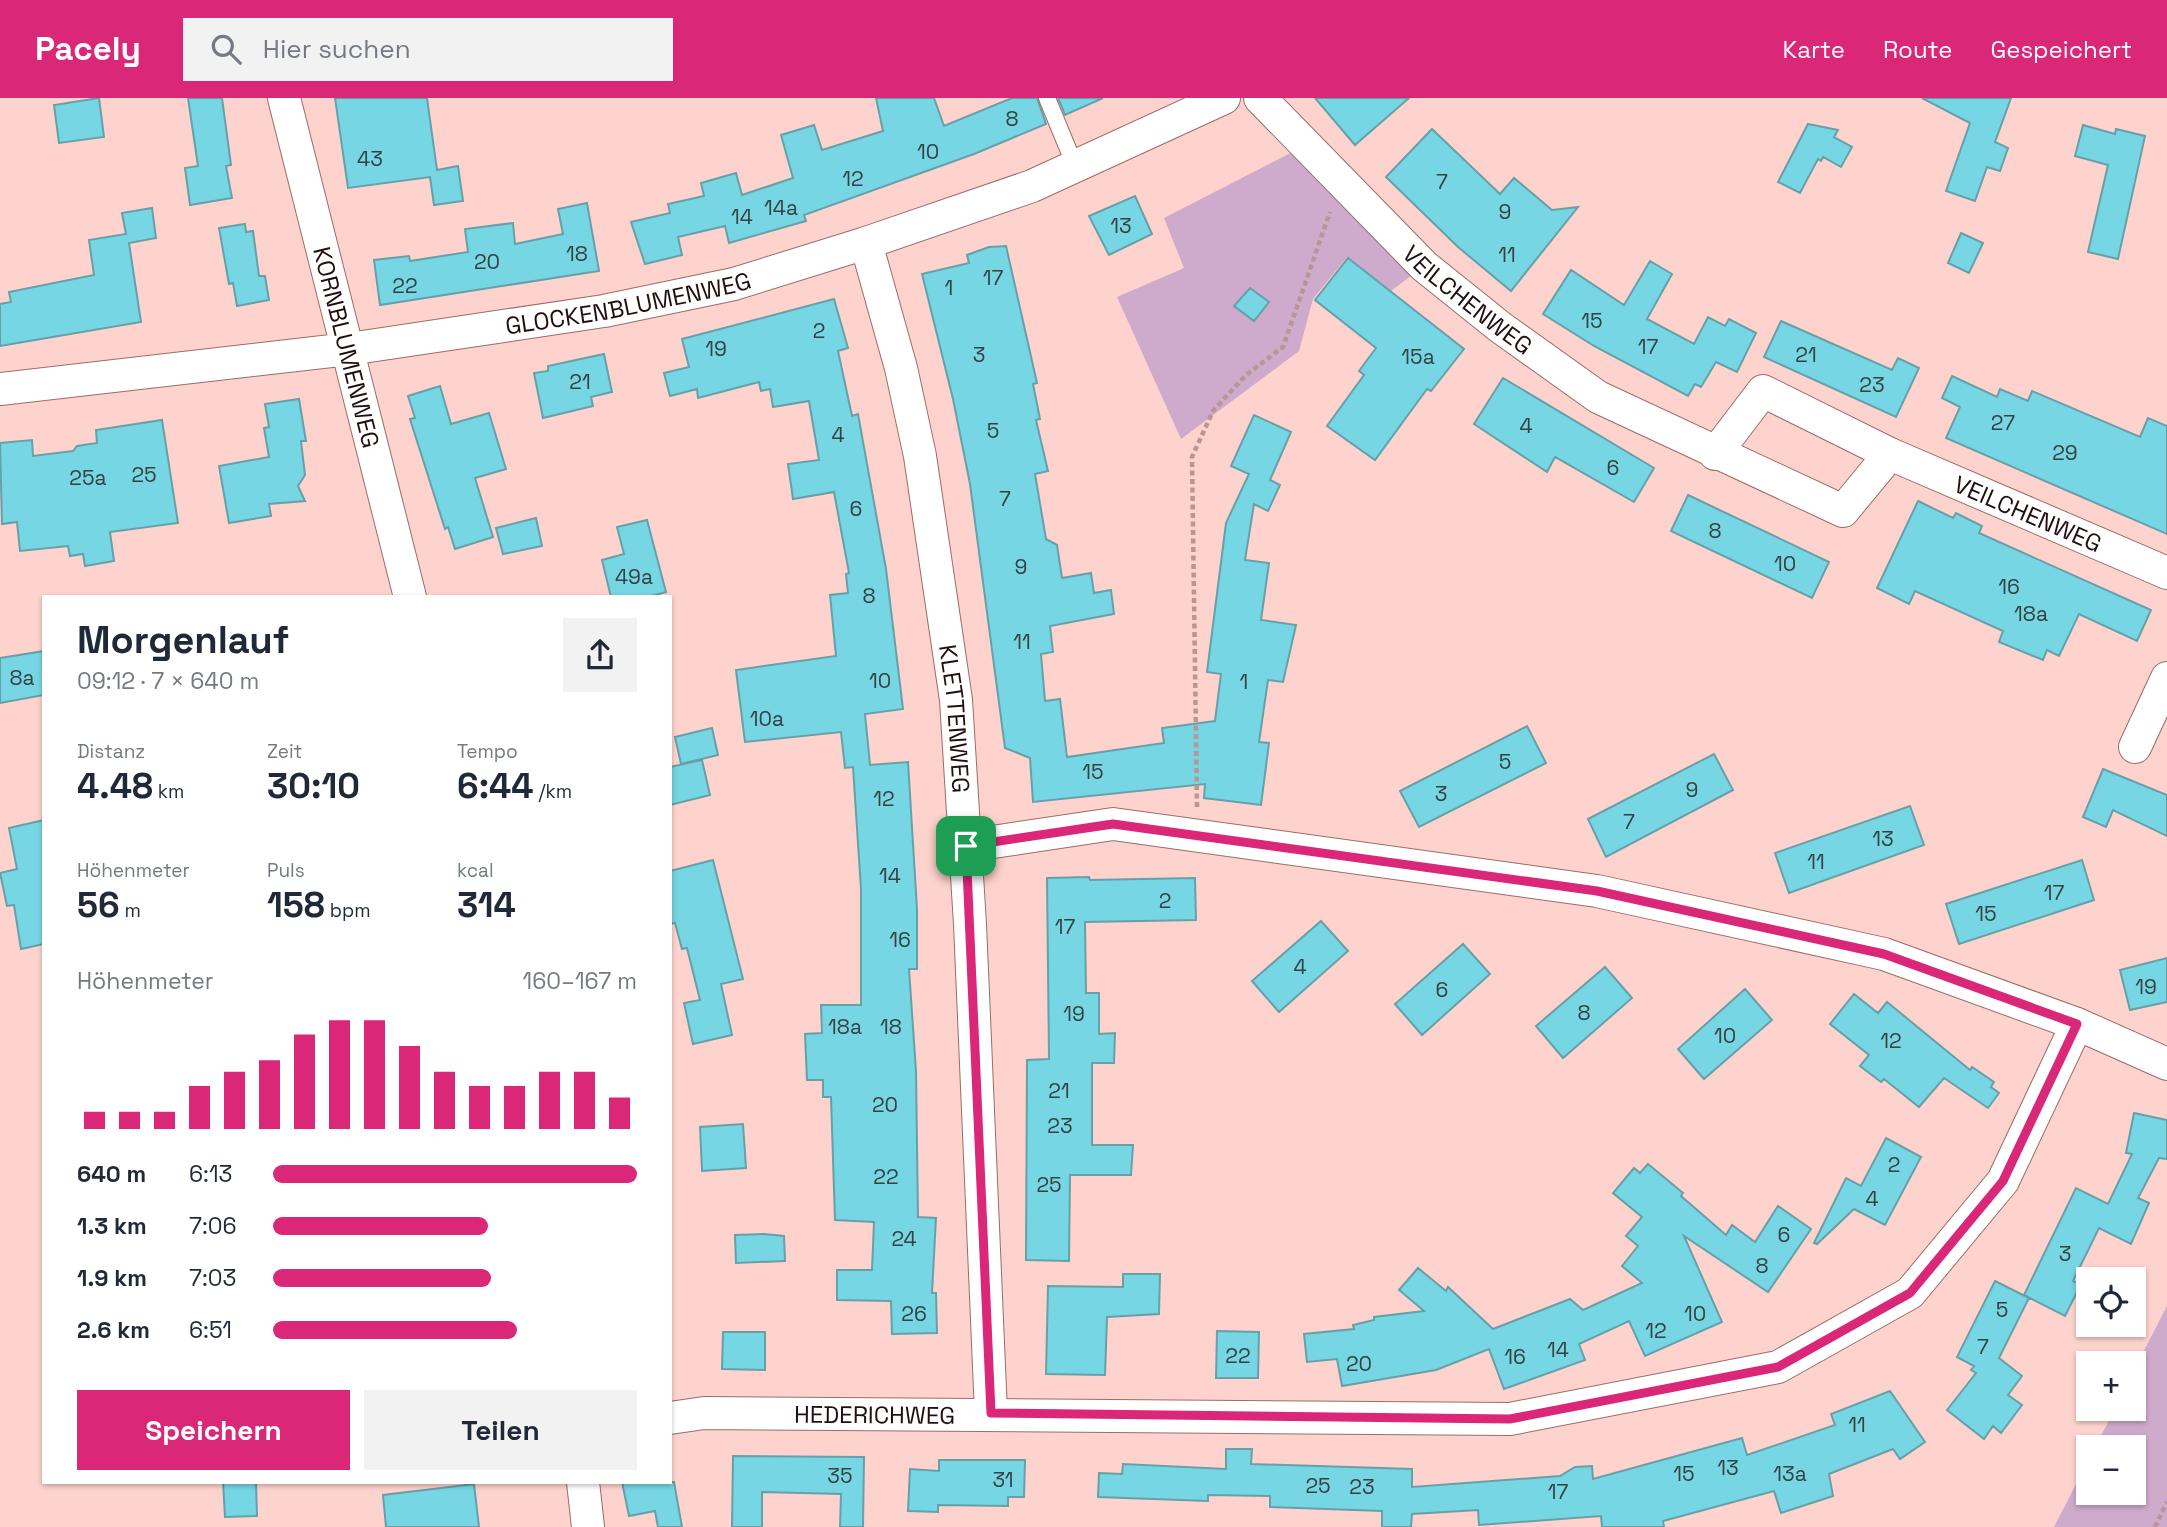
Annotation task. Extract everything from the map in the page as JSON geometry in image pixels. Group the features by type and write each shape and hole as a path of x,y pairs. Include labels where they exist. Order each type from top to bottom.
{"street":[{"name":"KORNBLUMENWEG","path":"284,98 410,595"},
{"name":"GLOCKENBLUMENWEG","path":"0,389 349,349 617,309 734,284 866,243 1032,186 1224,98"},
{"name":"VEILCHENWEG","path":"1260,98 1424,266 1500,327 1598,397 1843,512 1890,454"},
{"name":"KLETTENWEG","path":"866,243 901,368 935,545 956,700 966,846 991,1413"},
{"name":"VEILCHENWEG","path":"1715,454 1763,391 1890,454 2167,573"},
{"path":"2135,747 2167,678"},
{"path":"966,846 1113,824 1597,891 1884,954 2077,1024 2167,1064"},
{"name":"HEDERICHWEG","path":"672,1418 704,1413 991,1413 1510,1419 1778,1367 1910,1293 2003,1181 2077,1024"},
{"path":"583,1484 588,1527"}],"lane":[{"path":"1047,98 1075,166"}],"path":[{"path":"1197,836 1192,457 1213,411 1246,375 1283,347 1341,181"},
{"path":"2155,1527 2167,1502"}],"shaded area":[{"path":"1306,145 1424,266 1391,291 1347,257 1313,299 1299,351 1181,439 1117,297 1184,268 1164,218"},
{"path":"2167,1306 2167,1527 2054,1527 2076,1484 2076,1505 2146,1505 2146,1435 2101,1435 2109,1421 2146,1421 2146,1351 2144,1351"}],"building":[{"path":"99,98 104,137 59,143 54,105"},
{"path":"188,98 222,98 231,165 226,166 232,198 190,205 185,168 198,166"},
{"path":"335,98 427,98 437,170 458,166 463,201 434,205 430,177 348,188"},
{"path":"876,98 934,98 944,126 1012,98 1037,98 1046,124 974,154 804,215 806,221 729,243 725,226 678,237 682,255 645,264 631,222 670,213 668,204 704,196 701,183 736,173 742,195 793,178 781,135 814,125 822,150 883,131"},
{"path":"1058,98 1103,98 1065,115"},
{"path":"1315,98 1409,98 1355,145"},
{"path":"1922,98 2011,98 1995,142 2008,148 2000,171 1987,167 1975,201 1946,191 1970,123"},
{"path":"1808,124 1838,130 1834,137 1852,147 1841,167 1823,157 1821,161 1818,159 1800,193 1778,182"},
{"path":"2083,125 2115,134 2116,129 2145,136 2118,259 2088,252 2108,165 2075,156"},
{"path":"1432,129 1500,194 1514,178 1552,210 1578,207 1511,291 1458,247 1386,177"},
{"path":"1135,196 1152,234 1109,255 1089,216"},
{"path":"587,203 599,271 380,305 374,260 409,256 410,261 468,252 465,229 513,223 515,244 563,234 558,209"},
{"path":"152,208 156,238 129,243 141,322 0,346 0,304 11,302 9,292 94,275 89,240 126,234 122,213"},
{"path":"245,224 246,232 253,231 259,276 265,276 269,300 237,306 233,283 229,284 219,228"},
{"path":"1961,233 1983,243 1969,273 1948,263"},
{"path":"1006,246 1037,383 1033,384 1040,419 1036,420 1048,471 1035,474 1046,539 1057,545 1062,578 1091,573 1094,593 1111,590 1114,614 1050,626 1053,652 1041,654 1045,701 1060,699 1067,757 1164,743 1162,728 1215,721 1221,674 1207,672 1226,523 1249,474 1231,466 1254,415 1291,432 1270,480 1280,485 1268,511 1254,504 1245,560 1269,563 1261,620 1296,625 1283,682 1268,680 1259,742 1269,743 1261,805 1204,798 1205,784 1033,802 1030,758 1005,748 970,484 953,399 922,274 969,263 967,255 989,247"},
{"path":"1348,258 1464,349 1431,391 1427,389 1375,460 1327,426 1364,375 1359,371 1376,348 1315,300"},
{"path":"1650,261 1672,274 1647,319 1694,344 1708,317 1725,326 1729,319 1756,333 1737,372 1716,362 1701,387 1695,384 1688,396 1594,346 1543,314 1571,270 1624,305"},
{"path":"1250,288 1269,302 1254,321 1234,306"},
{"path":"834,299 848,348 838,351 852,416 858,414 886,569 903,709 865,714 870,765 908,762 917,909 917,969 909,969 916,1071 918,1217 936,1218 932,1293 936,1293 937,1333 892,1334 891,1301 837,1300 837,1270 872,1270 874,1222 835,1220 831,1097 823,1097 823,1080 807,1080 805,1034 822,1033 821,1005 861,1005 861,889 853,767 845,768 841,732 745,742 736,670 836,656 830,595 848,593 846,574 849,573 834,492 793,499 788,464 819,460 809,401 773,407 770,389 761,391 759,382 698,398 697,389 670,396 664,373 689,367 682,339"},
{"path":"1781,321 1892,370 1898,358 1919,368 1896,417 1764,357"},
{"path":"604,354 612,392 591,397 593,406 543,418 534,373 548,371 548,366"},
{"path":"1952,376 1997,397 2000,389 2028,401 2032,391 2140,437 2148,418 2167,426 2167,534 1946,438 1960,407 1942,398"},
{"path":"1503,378 1654,468 1634,502 1555,457 1547,472 1474,424"},
{"path":"440,386 451,424 489,413 506,469 475,478 493,537 455,549 448,527 445,529 410,419 415,418 408,396"},
{"path":"299,399 306,441 301,441 305,475 298,486 305,501 269,504 271,516 229,523 219,466 269,457 264,428 269,427 265,404"},
{"path":"162,420 178,523 110,532 114,561 85,566 83,554 70,556 68,546 20,551 17,522 2,524 0,443 32,440 33,456 73,451 77,446 97,443 96,430"},
{"path":"1688,495 1829,562 1812,598 1671,531"},
{"path":"1918,501 1953,518 1956,513 1982,526 1979,533 2151,610 2137,641 2079,614 2059,656 2047,650 2043,660 1999,642 2003,631 1915,591 1909,604 1877,588"},
{"path":"536,518 542,546 503,554 496,528"},
{"path":"647,520 666,592 655,595 611,595 602,560 624,554 617,527"},
{"path":"42,651 42,695 0,703 0,658"},
{"path":"1527,726 1546,763 1419,827 1400,791"},
{"path":"712,728 718,755 681,764 675,737"},
{"path":"1714,754 1733,790 1606,857 1588,819"},
{"path":"702,760 710,795 672,804 672,767"},
{"path":"2103,769 2167,795 2167,836 2113,810 2106,827 2083,817"},
{"path":"1910,806 1924,845 1789,893 1775,853"},
{"path":"42,820 42,944 21,949 14,905 7,906 0,873 17,869 9,828"},
{"path":"713,860 743,979 721,984 732,1035 693,1044 684,1003 700,1000 687,948 682,949 675,923 672,924 672,870"},
{"path":"2082,860 2094,900 1959,944 1946,904"},
{"path":"1089,877 1090,880 1195,878 1196,920 1085,922 1086,993 1099,993 1099,1034 1115,1033 1114,1063 1092,1063 1092,1145 1133,1145 1131,1175 1070,1175 1069,1261 1026,1260 1027,1060 1049,1059 1047,878"},
{"path":"1321,921 1348,951 1279,1012 1252,981"},
{"path":"1463,944 1490,974 1422,1035 1395,1004"},
{"path":"2167,958 2167,1002 2130,1010 2120,970"},
{"path":"1605,967 1632,998 1563,1058 1536,1026"},
{"path":"1745,989 1772,1020 1704,1079 1678,1049"},
{"path":"1854,994 1878,1013 1887,1002 1970,1070 1972,1067 1994,1082 1991,1087 1999,1093 1988,1108 1944,1078 1919,1107 1884,1079 1881,1082 1860,1066 1869,1055 1830,1024"},
{"path":"2134,1113 2167,1120 2167,1159 2159,1158 2138,1198 2149,1203 2131,1244 2099,1228 2080,1267 2076,1267 2073,1281 2076,1282 2076,1294 2065,1316 2024,1295 2076,1188 2108,1204 2132,1154 2126,1153"},
{"path":"743,1124 746,1168 702,1171 700,1127"},
{"path":"1886,1138 1921,1157 1885,1225 1854,1209 1817,1244 1814,1243 1846,1178 1861,1186"},
{"path":"1648,1164 1683,1193 1681,1196 1726,1235 1732,1225 1755,1242 1778,1206 1811,1229 1768,1292 1684,1236 1722,1322 1645,1356 1629,1321 1579,1344 1585,1360 1504,1389 1489,1349 1436,1370 1342,1386 1337,1359 1307,1362 1304,1334 1354,1329 1353,1325 1374,1320 1374,1317 1424,1311 1399,1290 1418,1268 1446,1291 1448,1287 1493,1329 1570,1299 1583,1310 1642,1283 1622,1266 1638,1246 1626,1236 1642,1217 1613,1193 1634,1168 1640,1173"},
{"path":"735,1235 784,1236 785,1261 736,1263"},
{"path":"1123,1274 1160,1274 1159,1314 1107,1317 1105,1375 1046,1374 1048,1286 1123,1287"},
{"path":"1995,1281 2029,1298 1999,1358 2022,1376 2008,1395 2022,1405 2001,1433 1993,1426 1984,1439 1947,1410 1976,1373 1971,1370 1974,1366 1957,1357"},
{"path":"1217,1331 1259,1332 1258,1378 1216,1378"},
{"path":"723,1332 765,1332 765,1370 722,1369"},
{"path":"1890,1391 1925,1442 1900,1459 1893,1449 1829,1474 1833,1496 1781,1513 1774,1491 1663,1521 1664,1527 1602,1527 1601,1516 1479,1525 1478,1510 1412,1514 1411,1527 1382,1527 1382,1511 1270,1507 1270,1496 1208,1495 1208,1501 1098,1497 1099,1473 1122,1474 1123,1464 1226,1469 1226,1449 1252,1449 1251,1464 1412,1469 1412,1487 1560,1476 1575,1467 1592,1466 1593,1479 1742,1438 1747,1455 1835,1425 1831,1414"},
{"path":"733,1456 864,1457 863,1527 840,1527 841,1494 762,1492 762,1527 732,1527"},
{"path":"939,1460 1025,1460 1024,1497 1008,1497 1008,1506 938,1505 938,1512 908,1511 910,1469 939,1471"},
{"path":"674,1482 682,1527 658,1527 655,1511 629,1516 622,1484"},
{"path":"223,1484 256,1484 257,1516 225,1517"},
{"path":"474,1484 479,1527 386,1527 383,1495"}],"route":[{"path":"1113,824 1597,891 1884,954 2077,1024 2003,1181 1910,1293 1778,1367 1676,1389 1510,1419 991,1413 966,846 1113,824"}]}
